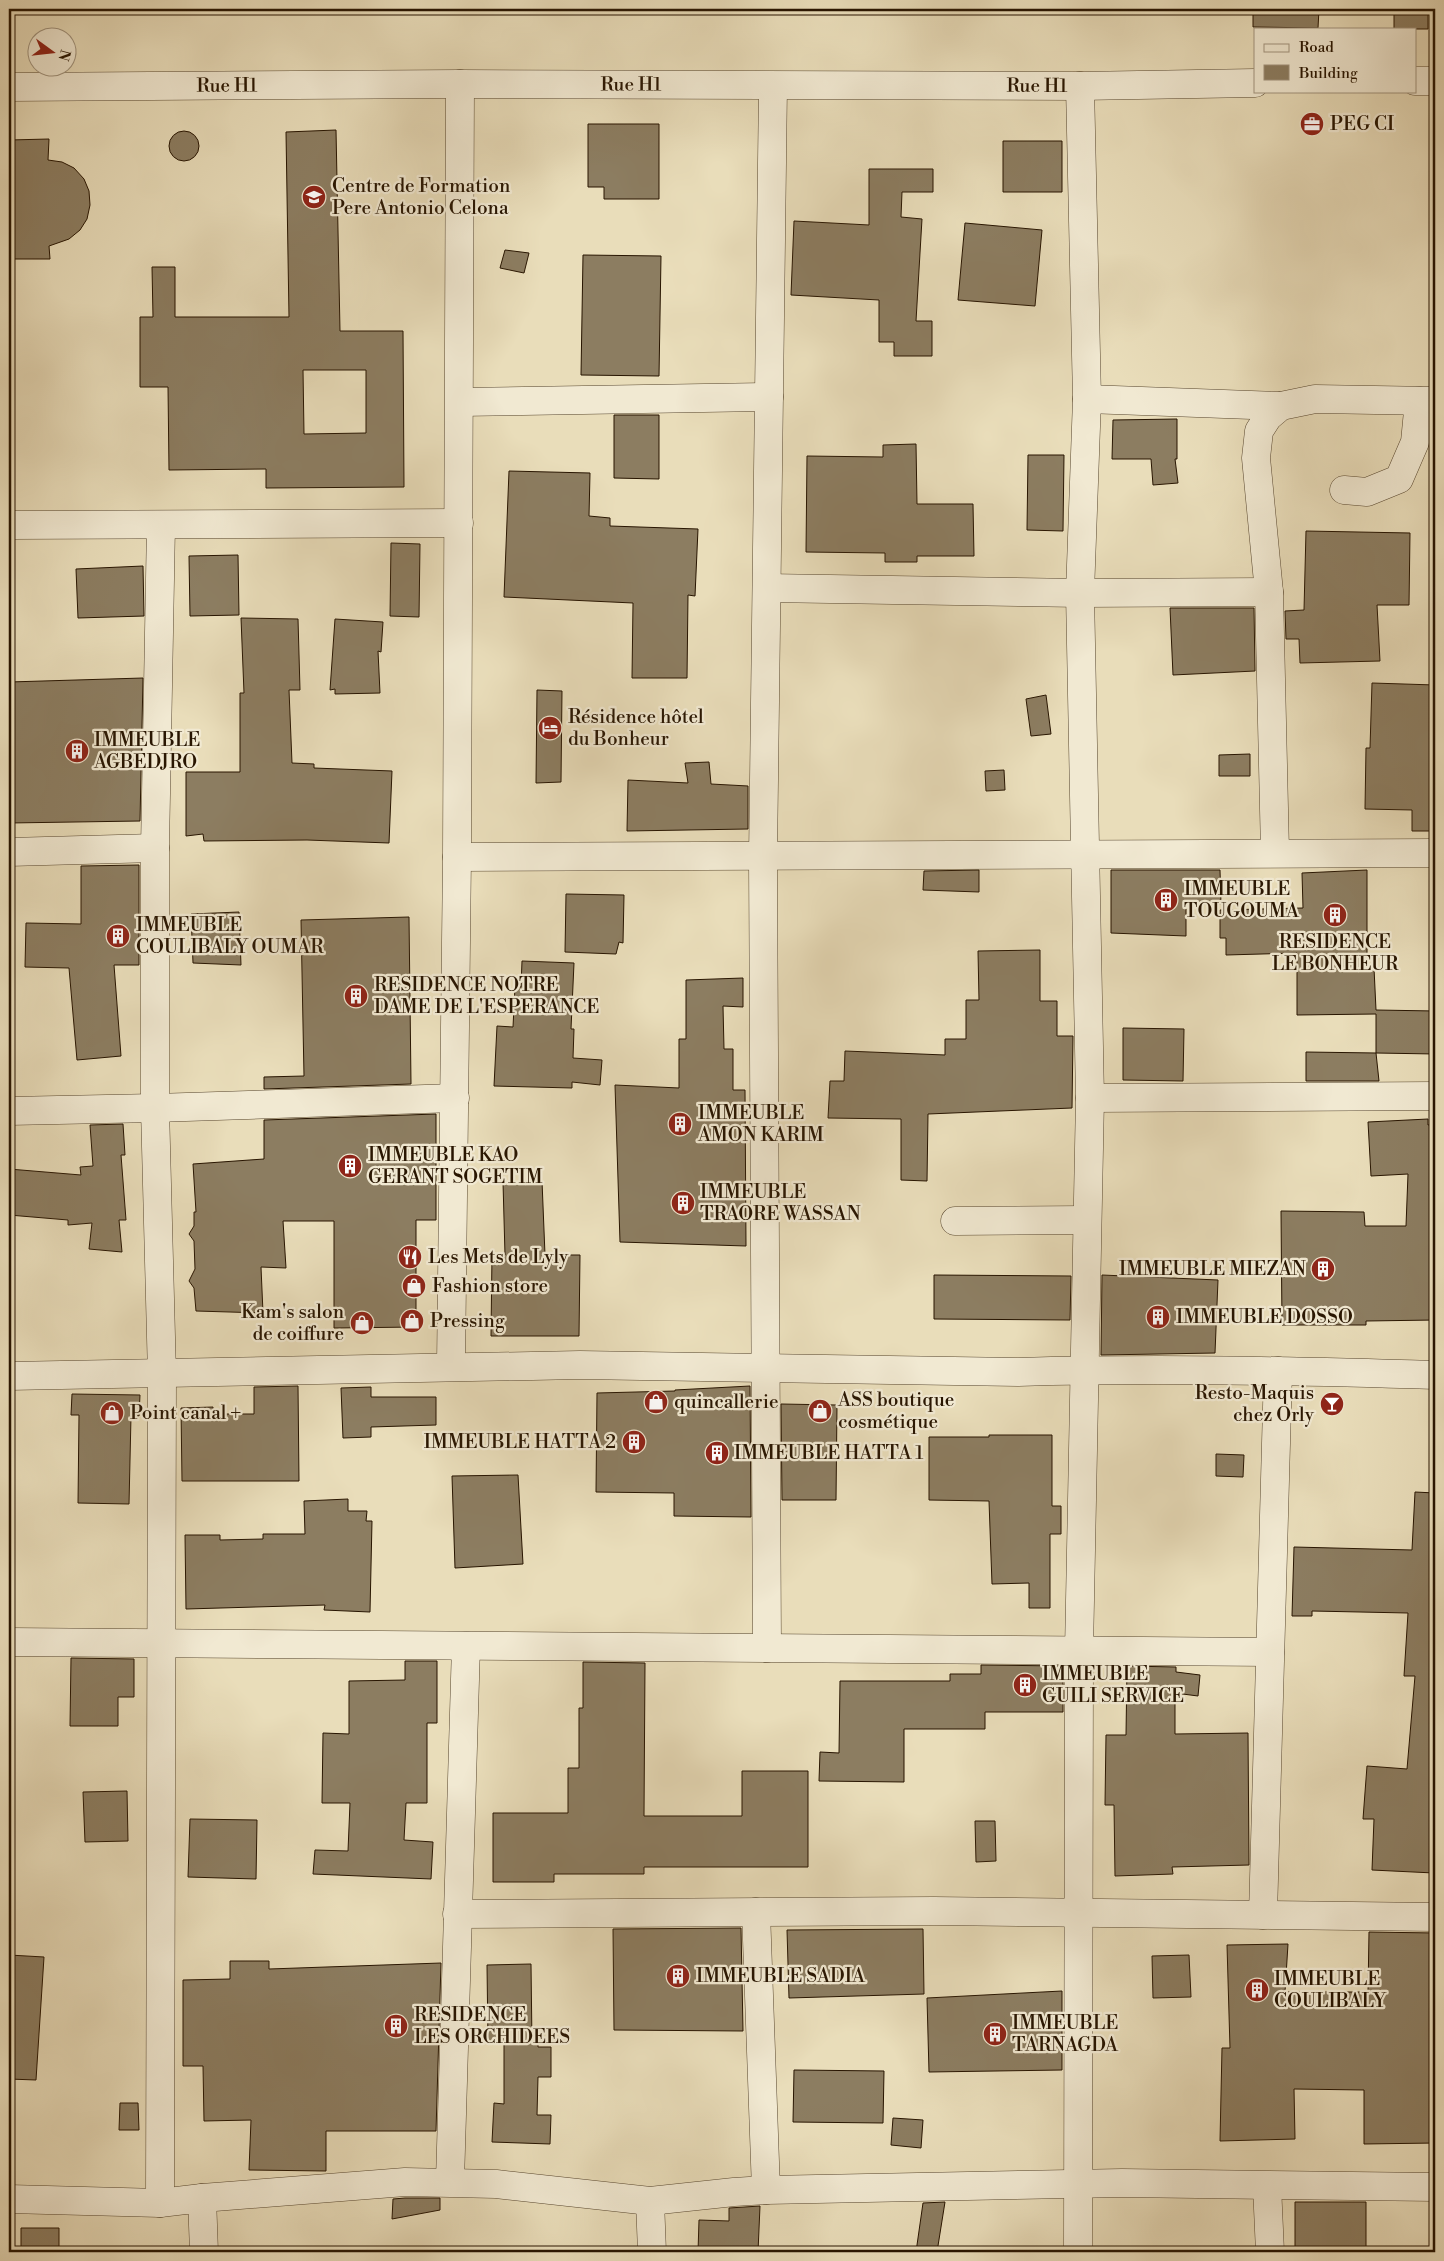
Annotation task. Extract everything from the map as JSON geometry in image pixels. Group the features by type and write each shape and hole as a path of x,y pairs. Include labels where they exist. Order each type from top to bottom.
{"street":[{"path":"1416,81 1435,81"},
{"name":"Rue H1","path":"9,88 460,84 1080,86 1254,83"},
{"path":"451,1366 457,857 460,84"},
{"path":"766,1648 763,857 773,86"},
{"path":"1078,2252 1079,1651 1090,1098 1080,593 1087,399 1080,86"},
{"path":"460,402 769,397"},
{"path":"1087,399 1281,406 1315,399 1427,401 1415,442 1398,479 1367,492 1344,490"},
{"path":"1275,852 1269,592 1256,458 1260,431 1268,416 1281,406"},
{"path":"9,524 459,523"},
{"path":"160,2203 162,1375 155,1108 155,848 161,525"},
{"path":"767,588 1080,593 1269,592"},
{"path":"9,852 155,848"},
{"path":"457,857 763,857 1275,852 1435,853"},
{"path":"1090,1098 1435,1096"},
{"path":"9,1110 155,1108 455,1098"},
{"path":"955,1221 1087,1220"},
{"path":"9,1376 162,1375 451,1366 1018,1372 1084,1370 1278,1371 1435,1375"},
{"path":"1263,1915 1278,1371"},
{"path":"9,1642 1270,1652"},
{"path":"450,2181 466,1646"},
{"path":"756,1912 766,2190"},
{"path":"457,1914 1080,1912 1435,1917"},
{"path":"9,2200 160,2203 405,2182 450,2181 496,2184 650,2201 766,2190 1122,2183 1435,2187"},
{"path":"1267,2186 1270,2252"},
{"path":"202,2198 204,2252"},
{"path":"650,2201 652,2252"}],"building":[{"path":"1253,9 1319,9 1318,28 1253,27"},
{"path":"1394,9 1428,9 1428,29 1394,28"},
{"path":"588,124 659,124 659,199 604,199 604,187 588,187"},
{"path":"336,130 340,331 403,331 404,487 266,488 266,469 169,470 168,387 140,387 140,317 153,317 152,267 175,267 175,317 289,317 286,132","holes":["303,370 366,370 366,433 304,434"]},
{"path":"184,131 195,135 199,146 195,157 184,161 173,157 169,146 173,135"},
{"path":"49,139 48,160 62,162 74,168 84,179 89,191 90,205 87,219 80,230 69,239 49,246 50,259 9,259 9,140"},
{"path":"1003,141 1062,141 1062,192 1003,192"},
{"path":"869,169 933,169 933,192 902,192 901,217 922,219 916,321 932,321 932,356 894,356 894,342 879,342 879,300 791,295 794,221 869,225"},
{"path":"965,223 1042,230 1035,306 958,300"},
{"path":"505,250 529,253 524,273 500,268"},
{"path":"583,255 661,256 659,376 581,375"},
{"path":"614,415 659,415 659,479 614,478"},
{"path":"1177,419 1177,459 1175,459 1178,483 1153,485 1151,459 1112,459 1113,420"},
{"path":"916,444 917,504 973,504 974,556 917,556 917,562 885,562 885,553 806,552 807,456 883,457 883,445"},
{"path":"1028,455 1064,455 1063,531 1027,530"},
{"path":"509,471 590,473 589,516 610,518 610,526 698,529 695,596 688,595 687,678 632,678 633,603 504,597"},
{"path":"1306,531 1410,533 1409,605 1377,605 1380,661 1300,663 1299,639 1286,639 1285,611 1304,610"},
{"path":"391,543 420,544 419,617 390,616"},
{"path":"238,555 239,615 190,616 189,556"},
{"path":"143,566 144,616 78,618 76,569"},
{"path":"1170,608 1254,608 1255,671 1173,675"},
{"path":"241,618 298,619 300,690 289,690 292,763 314,764 314,768 392,771 389,843 307,840 204,841 203,834 186,836 186,772 240,772 240,693 244,693"},
{"path":"335,619 383,622 381,652 378,651 380,693 335,694 335,689 330,690"},
{"name":"IMMEUBLE AGBEDJRO","path":"143,678 140,821 9,823 9,682"},
{"path":"1372,683 1435,685 1435,831 1412,831 1412,810 1365,809 1366,748 1370,748"},
{"path":"537,690 562,691 561,782 536,783"},
{"path":"1046,695 1051,734 1031,736 1026,699"},
{"path":"1250,754 1250,776 1219,776 1219,755"},
{"path":"709,762 711,784 748,786 748,829 627,831 628,780 688,783 685,763"},
{"path":"1004,770 1005,790 986,791 985,771"},
{"path":"139,865 139,965 114,965 121,1056 77,1060 69,968 25,967 26,923 81,924 81,866"},
{"path":"979,870 979,892 923,890 924,871"},
{"name":"IMMEUBLE TOUGOUMA","path":"1111,870 1220,870 1221,904 1186,904 1186,936 1111,933"},
{"path":"1367,870 1367,968 1374,968 1376,1010 1435,1011 1435,1054 1376,1053 1376,1014 1297,1015 1297,953 1226,955 1226,938 1220,938 1220,910 1303,908 1302,873"},
{"path":"566,894 624,895 623,943 619,942 616,954 565,952"},
{"path":"239,912 241,965 193,963 191,914"},
{"name":"RESIDENCE NOTRE DAME DE L'ESPERANCE","path":"409,917 411,1084 264,1089 264,1077 304,1076 301,920"},
{"path":"1040,950 1040,1001 1057,1001 1057,1036 1073,1036 1072,1108 928,1114 927,1181 901,1180 901,1119 828,1118 830,1081 844,1081 845,1051 945,1055 945,1039 966,1039 966,1000 979,1000 978,951"},
{"path":"522,961 574,963 571,1029 574,1029 573,1058 602,1060 600,1085 572,1082 572,1088 494,1086 497,1026 513,1027 515,987 521,987"},
{"path":"743,978 743,1007 723,1006 724,1049 733,1049 733,1090 745,1090 746,1246 620,1242 615,1085 679,1088 679,1039 686,1039 686,980"},
{"path":"1123,1028 1184,1029 1183,1081 1123,1080"},
{"path":"1306,1052 1376,1053 1379,1081 1306,1081"},
{"path":"436,1114 436,1220 416,1220 416,1327 334,1328 334,1221 283,1221 286,1268 261,1267 263,1313 196,1311 194,1288 189,1281 195,1269 194,1241 189,1234 194,1226 194,1212 196,1212 193,1164 264,1159 264,1120"},
{"path":"1428,1119 1428,1125 1435,1124 1432,1226 1435,1226 1435,1320 1366,1321 1366,1325 1282,1325 1281,1211 1364,1212 1365,1226 1406,1226 1408,1174 1371,1176 1368,1122"},
{"path":"123,1124 125,1155 121,1155 126,1220 119,1220 122,1252 89,1249 92,1223 68,1225 68,1220 9,1215 9,1169 81,1175 80,1167 93,1166 90,1125"},
{"path":"542,1181 545,1255 580,1255 579,1336 491,1336 492,1255 505,1255 503,1182"},
{"path":"934,1275 1071,1276 1070,1320 934,1319"},
{"name":"IMMEUBLE DOSSO","path":"1102,1275 1218,1280 1215,1353 1101,1355"},
{"path":"298,1386 299,1481 182,1481 181,1408 213,1407 213,1414 254,1414 254,1387"},
{"path":"750,1386 751,1517 674,1516 674,1493 596,1492 597,1393 675,1391"},
{"path":"371,1387 371,1397 436,1397 436,1425 371,1427 371,1437 343,1438 341,1388"},
{"path":"72,1394 140,1395 139,1416 131,1416 129,1504 78,1503 79,1415 71,1415"},
{"path":"781,1404 837,1405 836,1500 782,1500"},
{"path":"989,1435 1052,1435 1052,1506 1061,1506 1061,1534 1050,1534 1050,1608 1029,1608 1029,1583 992,1584 989,1501 929,1500 929,1437 989,1437"},
{"path":"1216,1454 1244,1455 1243,1477 1216,1476"},
{"path":"518,1475 523,1564 455,1568 452,1476"},
{"path":"1415,1492 1435,1493 1434,1873 1372,1870 1374,1819 1363,1819 1367,1766 1407,1769 1415,1676 1404,1676 1408,1613 1312,1611 1312,1616 1292,1616 1294,1547 1412,1550"},
{"path":"348,1499 348,1511 367,1511 366,1521 372,1521 370,1612 324,1610 325,1605 186,1609 185,1535 220,1535 220,1540 263,1539 263,1534 305,1534 304,1501"},
{"path":"71,1658 134,1659 134,1697 118,1697 118,1726 70,1726"},
{"path":"405,1661 437,1661 437,1723 427,1723 427,1803 406,1803 404,1840 433,1842 431,1879 313,1874 315,1850 348,1851 350,1803 322,1803 323,1733 349,1734 349,1681 405,1680"},
{"path":"583,1662 645,1663 644,1816 742,1816 742,1771 808,1771 808,1867 644,1867 644,1874 554,1874 554,1882 493,1882 493,1813 568,1813 568,1768 579,1768 579,1708 583,1708"},
{"path":"981,1665 1063,1666 1063,1712 985,1712 985,1729 904,1729 904,1782 819,1781 820,1752 839,1753 840,1681 950,1681 950,1674 981,1674"},
{"path":"1127,1666 1176,1667 1176,1672 1200,1675 1198,1696 1175,1693 1175,1734 1248,1733 1249,1865 1172,1867 1173,1874 1115,1876 1114,1805 1105,1805 1106,1735 1126,1735"},
{"path":"127,1791 128,1841 85,1842 83,1792"},
{"path":"190,1819 257,1820 256,1879 188,1877"},
{"path":"975,1821 995,1821 996,1861 976,1862"},
{"name":"IMMEUBLE SADIA","path":"741,1928 743,2031 614,2030 613,1929"},
{"path":"923,1929 924,1994 789,1998 787,1930"},
{"path":"1369,1932 1435,1933 1435,2143 1364,2144 1364,2090 1294,2089 1295,2139 1220,2141 1222,2048 1230,2048 1227,1945 1288,1944 1285,1992 1368,1992"},
{"path":"9,1955 44,1957 36,2080 9,2079"},
{"path":"1189,1955 1191,1997 1153,1998 1152,1956"},
{"path":"230,1961 269,1961 269,1969 441,1963 436,2131 326,2131 326,2171 249,2170 251,2120 204,2121 203,2066 183,2066 183,1980 230,1979"},
{"path":"531,1964 532,2044 538,2044 538,2047 551,2047 551,2077 538,2077 537,2115 551,2115 550,2144 492,2142 494,2103 504,2104 504,2042 488,2042 487,1965"},
{"name":"IMMEUBLE TARNAGDA","path":"1062,1991 1062,2070 929,2072 927,1998"},
{"path":"794,2070 884,2071 883,2123 793,2122"},
{"path":"120,2103 138,2103 139,2130 119,2130"},
{"path":"893,2118 923,2120 921,2148 891,2145"},
{"path":"440,2198 440,2210 392,2219 393,2199"},
{"path":"945,2202 937,2252 916,2252 923,2203"},
{"path":"1295,2202 1366,2202 1366,2252 1295,2252"},
{"path":"760,2206 758,2252 698,2252 699,2220 729,2221 729,2208"},
{"path":"21,2228 59,2228 59,2252 21,2252"}],"place":[{"name":"PEG CI","path":"1312,124"},
{"name":"Centre de Formation Pere Antonio Celona","path":"314,197"},
{"name":"Résidence hôtel du Bonheur","path":"550,728"},
{"name":"IMMEUBLE AGBEDJRO","path":"77,751"},
{"name":"IMMEUBLE TOUGOUMA","path":"1166,900"},
{"name":"RESIDENCE LE BONHEUR","path":"1335,915"},
{"name":"IMMEUBLE COULIBALY OUMAR","path":"118,936"},
{"name":"RESIDENCE NOTRE DAME DE L'ESPERANCE","path":"356,996"},
{"name":"IMMEUBLE AMON KARIM","path":"680,1124"},
{"name":"IMMEUBLE KAO GERANT SOGETIM","path":"350,1166"},
{"name":"IMMEUBLE TRAORE WASSAN","path":"683,1203"},
{"name":"Les Mets de Lyly","path":"410,1257"},
{"name":"IMMEUBLE MIEZAN","path":"1323,1269"},
{"name":"Fashion store","path":"414,1286"},
{"name":"IMMEUBLE DOSSO","path":"1158,1317"},
{"name":"Pressing","path":"412,1321"},
{"name":"Kam's salon de coiffure","path":"362,1323"},
{"name":"quincallerie","path":"656,1402"},
{"name":"Resto-Maquis chez Orly","path":"1332,1404"},
{"name":"ASS boutique cosmétique","path":"820,1411"},
{"name":"Point canal +","path":"112,1413"},
{"name":"IMMEUBLE HATTA 2","path":"634,1442"},
{"name":"IMMEUBLE HATTA 1","path":"717,1453"},
{"name":"IMMEUBLE GUILI SERVICE","path":"1025,1685"},
{"name":"IMMEUBLE SADIA","path":"678,1976"},
{"name":"IMMEUBLE COULIBALY","path":"1257,1990"},
{"name":"RESIDENCE LES ORCHIDEES","path":"396,2026"},
{"name":"IMMEUBLE TARNAGDA","path":"995,2034"}]}
